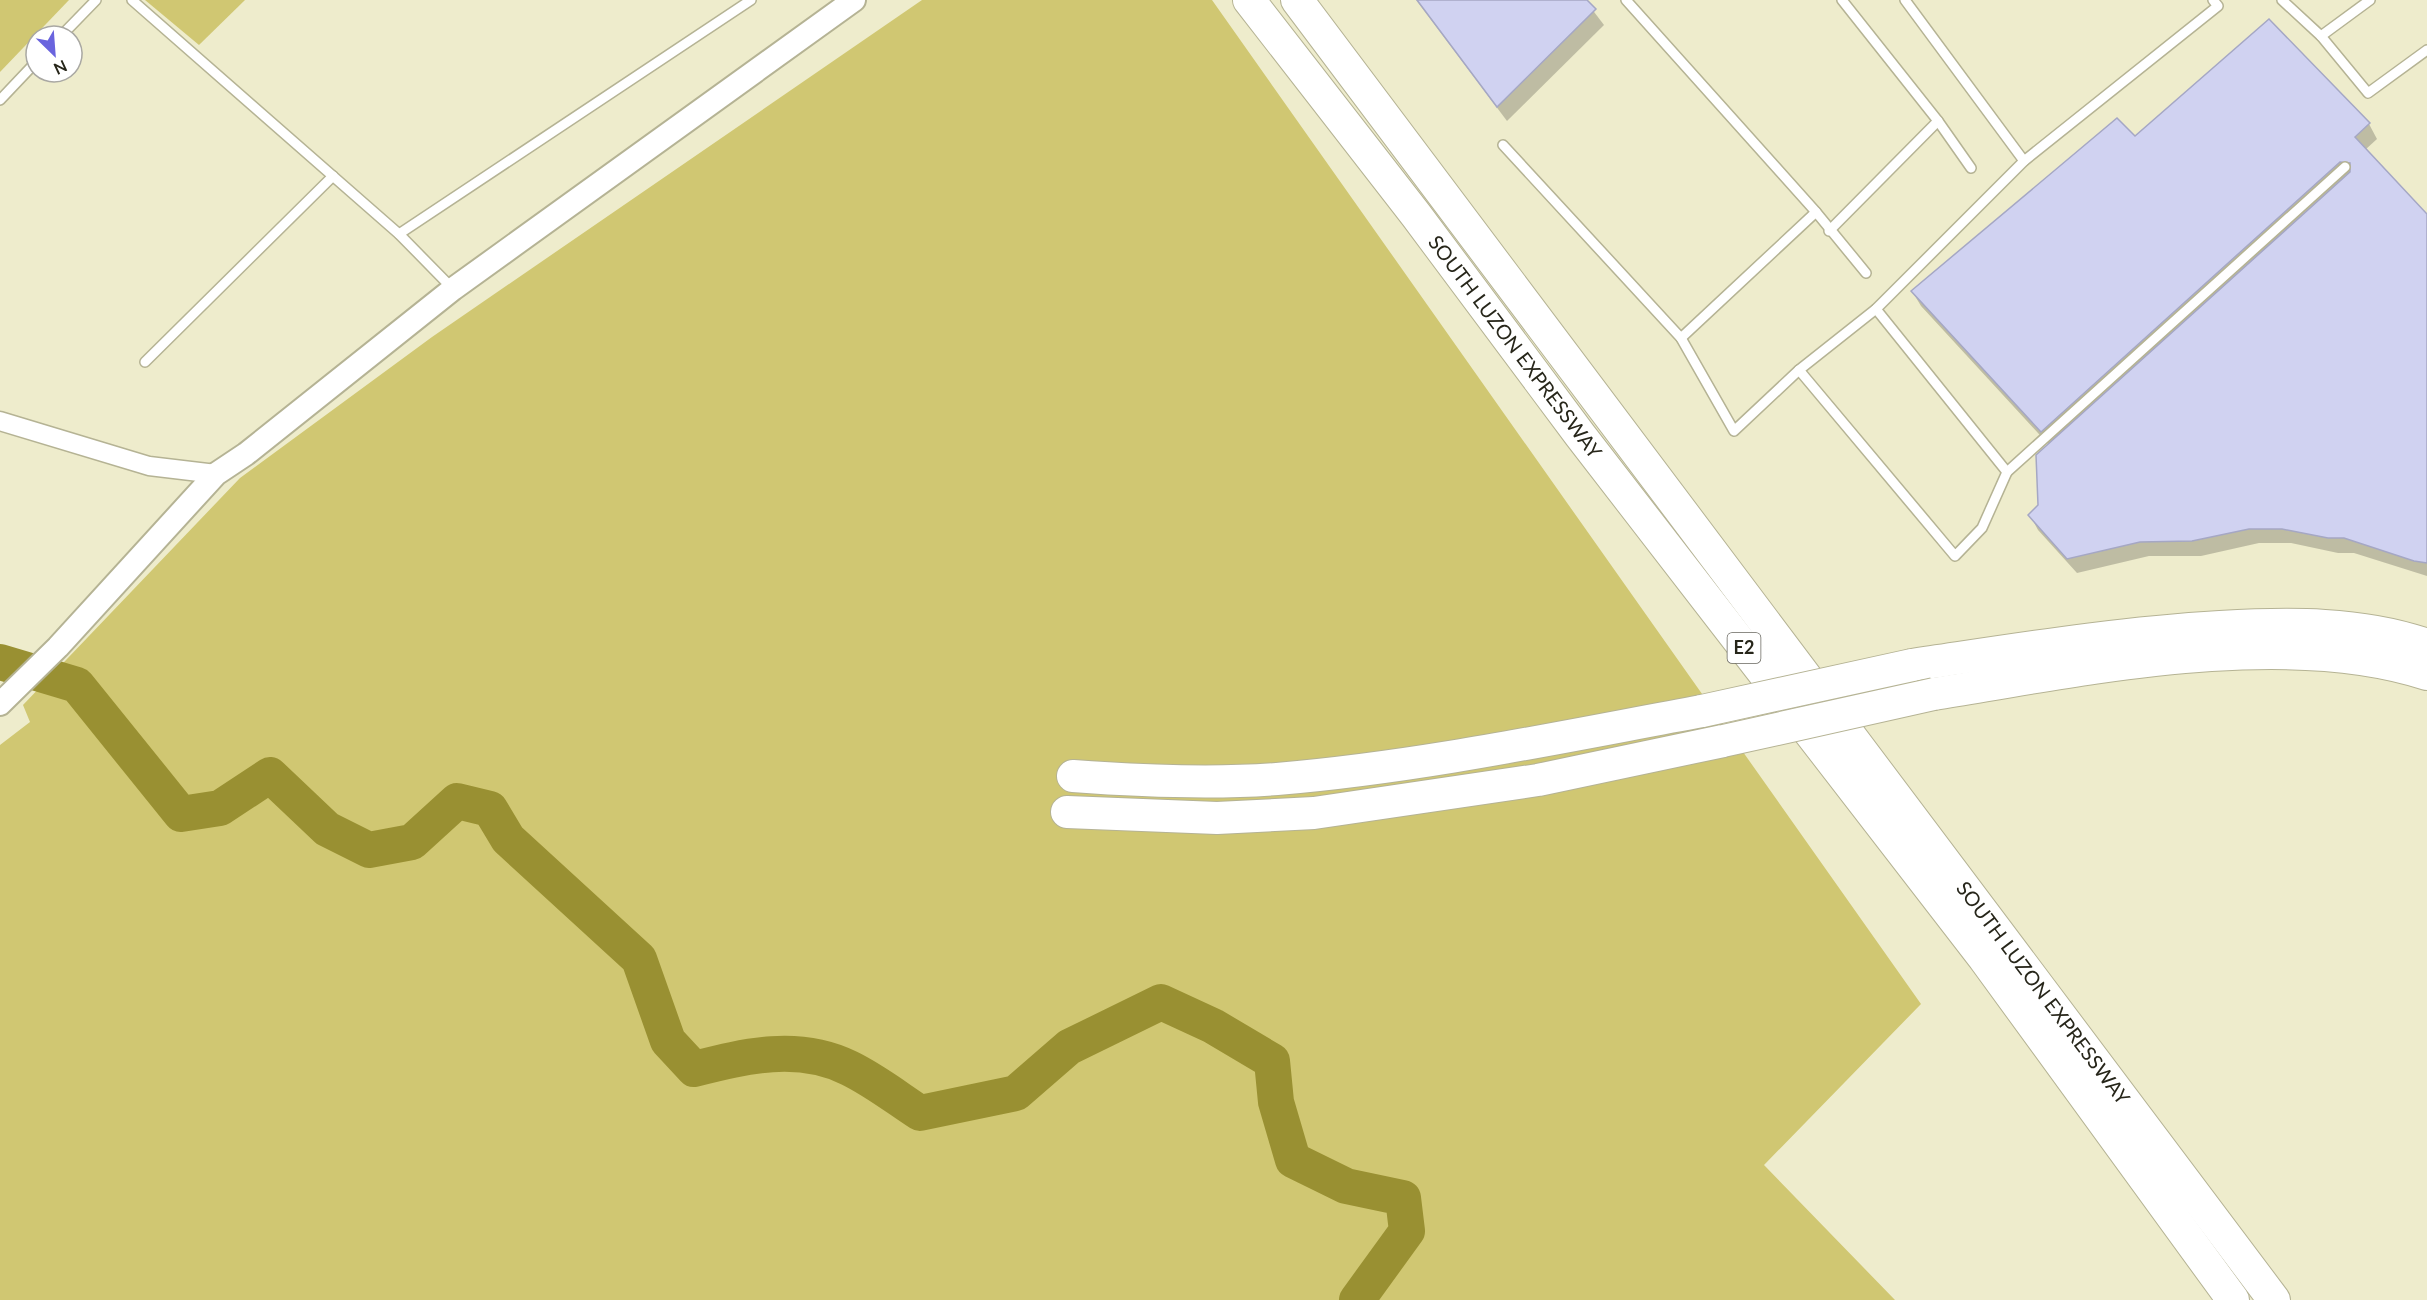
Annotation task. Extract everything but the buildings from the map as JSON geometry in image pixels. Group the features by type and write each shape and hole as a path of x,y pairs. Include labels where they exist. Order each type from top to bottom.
{"highway":[{"name":"SOUTH LUZON EXPRESSWAY","path":"1249,0 1416,215 1580,435 1983,958 2233,1300"},
{"name":"SOUTH LUZON EXPRESSWAY","path":"1297,0 2274,1300"},
{"path":"1073,776 1200,782 1276,779 1403,764 1702,711 1912,665 2159,631 2267,624 2345,628 2406,637 2427,645"},
{"path":"1067,812 1217,818 1314,813 1538,780 1934,694 2167,660 2263,653 2333,655 2394,663 2427,674"}],"street":[{"path":"0,704 21,686 58,647 216,474 246,454 453,289 854,0"},
{"path":"0,422 149,466 216,474"}],"lane":[{"path":"73,24 96,0"},
{"path":"132,0 399,234 453,289"},
{"path":"399,234 751,0"},
{"path":"1626,0 1816,213 1866,273"},
{"path":"1842,0 1938,121 1971,168"},
{"path":"1905,0 2024,161"},
{"path":"1503,145 1681,338 1734,431 1799,370 1876,309 2024,161 2218,6 2213,0"},
{"path":"2282,0 2321,36 2368,93 2427,50"},
{"path":"2321,36 2370,0"},
{"path":"0,99 24,74"},
{"path":"1829,231 1938,121"},
{"path":"1799,370 1954,556 1982,528 2007,472 2345,167"},
{"path":"145,362 333,176"},
{"path":"1681,338 1816,213"},
{"path":"1876,309 2007,472"}],"shaded area":[{"path":"0,0 69,0 46,24 24,24 24,47 0,72"},
{"path":"145,0 245,0 199,45"},
{"path":"922,0 1212,0 1921,1004 1764,1165 1895,1300 0,1300 0,745 30,722 23,705 240,478 432,337"}],"waterway":[{"path":"0,662 77,685 181,814 220,808 270,775 327,829 369,850 412,842 457,801 490,809 508,839 639,959 668,1041 694,1069 752,1056 772,1054 811,1056 830,1060 849,1068 920,1113 1016,1093 1069,1047 1161,1002 1213,1026 1272,1061 1276,1102 1293,1160 1346,1186 1403,1198 1407,1231 1357,1300"}]}
